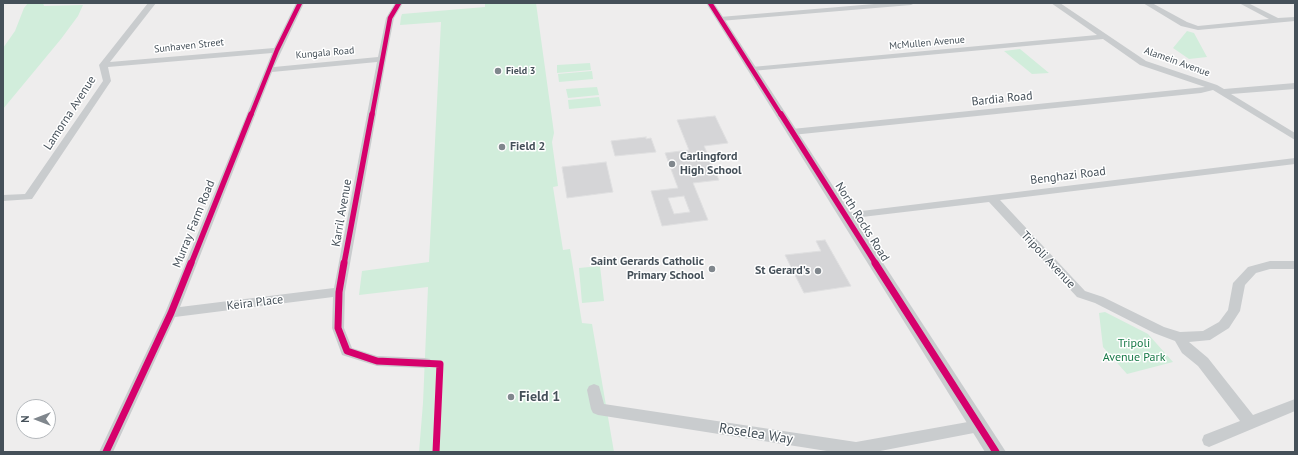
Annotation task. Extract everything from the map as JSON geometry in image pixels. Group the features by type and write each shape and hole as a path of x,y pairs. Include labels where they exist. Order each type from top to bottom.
{"street":[{"name":"Lamorna Avenue","path":"3,198 28,197 107,81 103,65 152,3"},
{"name":"Murray Farm Road","path":"106,452 171,313 277,50 300,3"},
{"name":"Karril Avenue","path":"399,3 390,18 382,59 339,292 338,328 347,351 377,361 425,363"},
{"name":"North Rocks Road","path":"710,3 996,452"},
{"path":"720,19 911,3"},
{"name":"Alamein Avenue","path":"1055,3 1146,65 1214,87 1295,137"},
{"path":"1148,3 1184,24 1194,28 1295,19"},
{"path":"1243,3 1277,20"},
{"name":"McMullen Avenue","path":"752,69 1104,37"},
{"name":"Sunhaven Street","path":"103,65 229,52 277,50"},
{"name":"Kungala Road","path":"270,70 382,59"},
{"path":"1223,92 1295,86"},
{"name":"Bardia Road","path":"792,132 1201,90 1214,87"},
{"name":"Benghazi Road","path":"845,216 1295,162"},
{"name":"Tripoli Avenue","path":"992,198 1081,294 1099,300 1159,330 1180,337 1205,336 1224,325 1234,311 1240,283 1252,270 1270,265 1295,265"},
{"name":"Keira Place","path":"171,313 339,292"},
{"path":"1180,337 1187,349 1203,362 1250,422"},
{"name":"Roselea Way","path":"594,390 598,409 856,449 979,426"},
{"path":"1209,440 1250,422 1295,405"}],"green space":[{"path":"28,3 43,3 44,6 83,5 78,16 61,39 3,109 3,48 15,31 24,8"},
{"path":"485,3 536,3 554,133 552,142 558,186 553,187 563,250 570,249 582,323 592,324 614,452 419,452 423,403 428,287 359,295 362,271 429,262 441,22 400,25 402,14 485,7"},
{"path":"1187,31 1194,33 1207,57 1189,59 1173,48"},
{"path":"1020,49 1049,73 1032,74 1004,51"},
{"path":"590,63 591,70 557,73 557,65"},
{"path":"592,71 593,79 559,82 558,74"},
{"path":"597,87 599,95 568,98 566,89"},
{"path":"599,97 601,106 569,109 568,100"},
{"path":"600,266 604,301 582,303 579,268"},
{"name":"Tripoli Avenue Park","path":"1105,312 1148,334 1173,362 1127,374 1103,347 1099,313"}],"building":[{"path":"715,116 728,143 704,146 719,180 693,183 708,220 662,226 651,191 678,188 665,153 689,150 677,120","holes":["684,196 690,212 674,214 668,198"]},
{"path":"646,137 646,139 651,138 656,152 615,156 611,141"},
{"path":"606,162 613,192 567,198 562,167"},
{"name":"St Gerard's","path":"825,240 851,286 804,293 785,255 821,251 816,241"}],"cycle path":[{"path":"106,452 171,313 277,50 300,3"},
{"path":"399,3 390,18 382,59 339,292 338,328 347,351 377,361 440,364 436,452"},
{"path":"710,3 996,452"}],"place":[{"name":"Field 3","path":"498,71"},
{"name":"Field 2","path":"502,147"},
{"name":"Carlingford High School","path":"672,164"},
{"name":"Saint Gerards Catholic Primary School","path":"712,269"},
{"name":"St Gerard's","path":"818,271"},
{"name":"Field 1","path":"511,397"}]}
